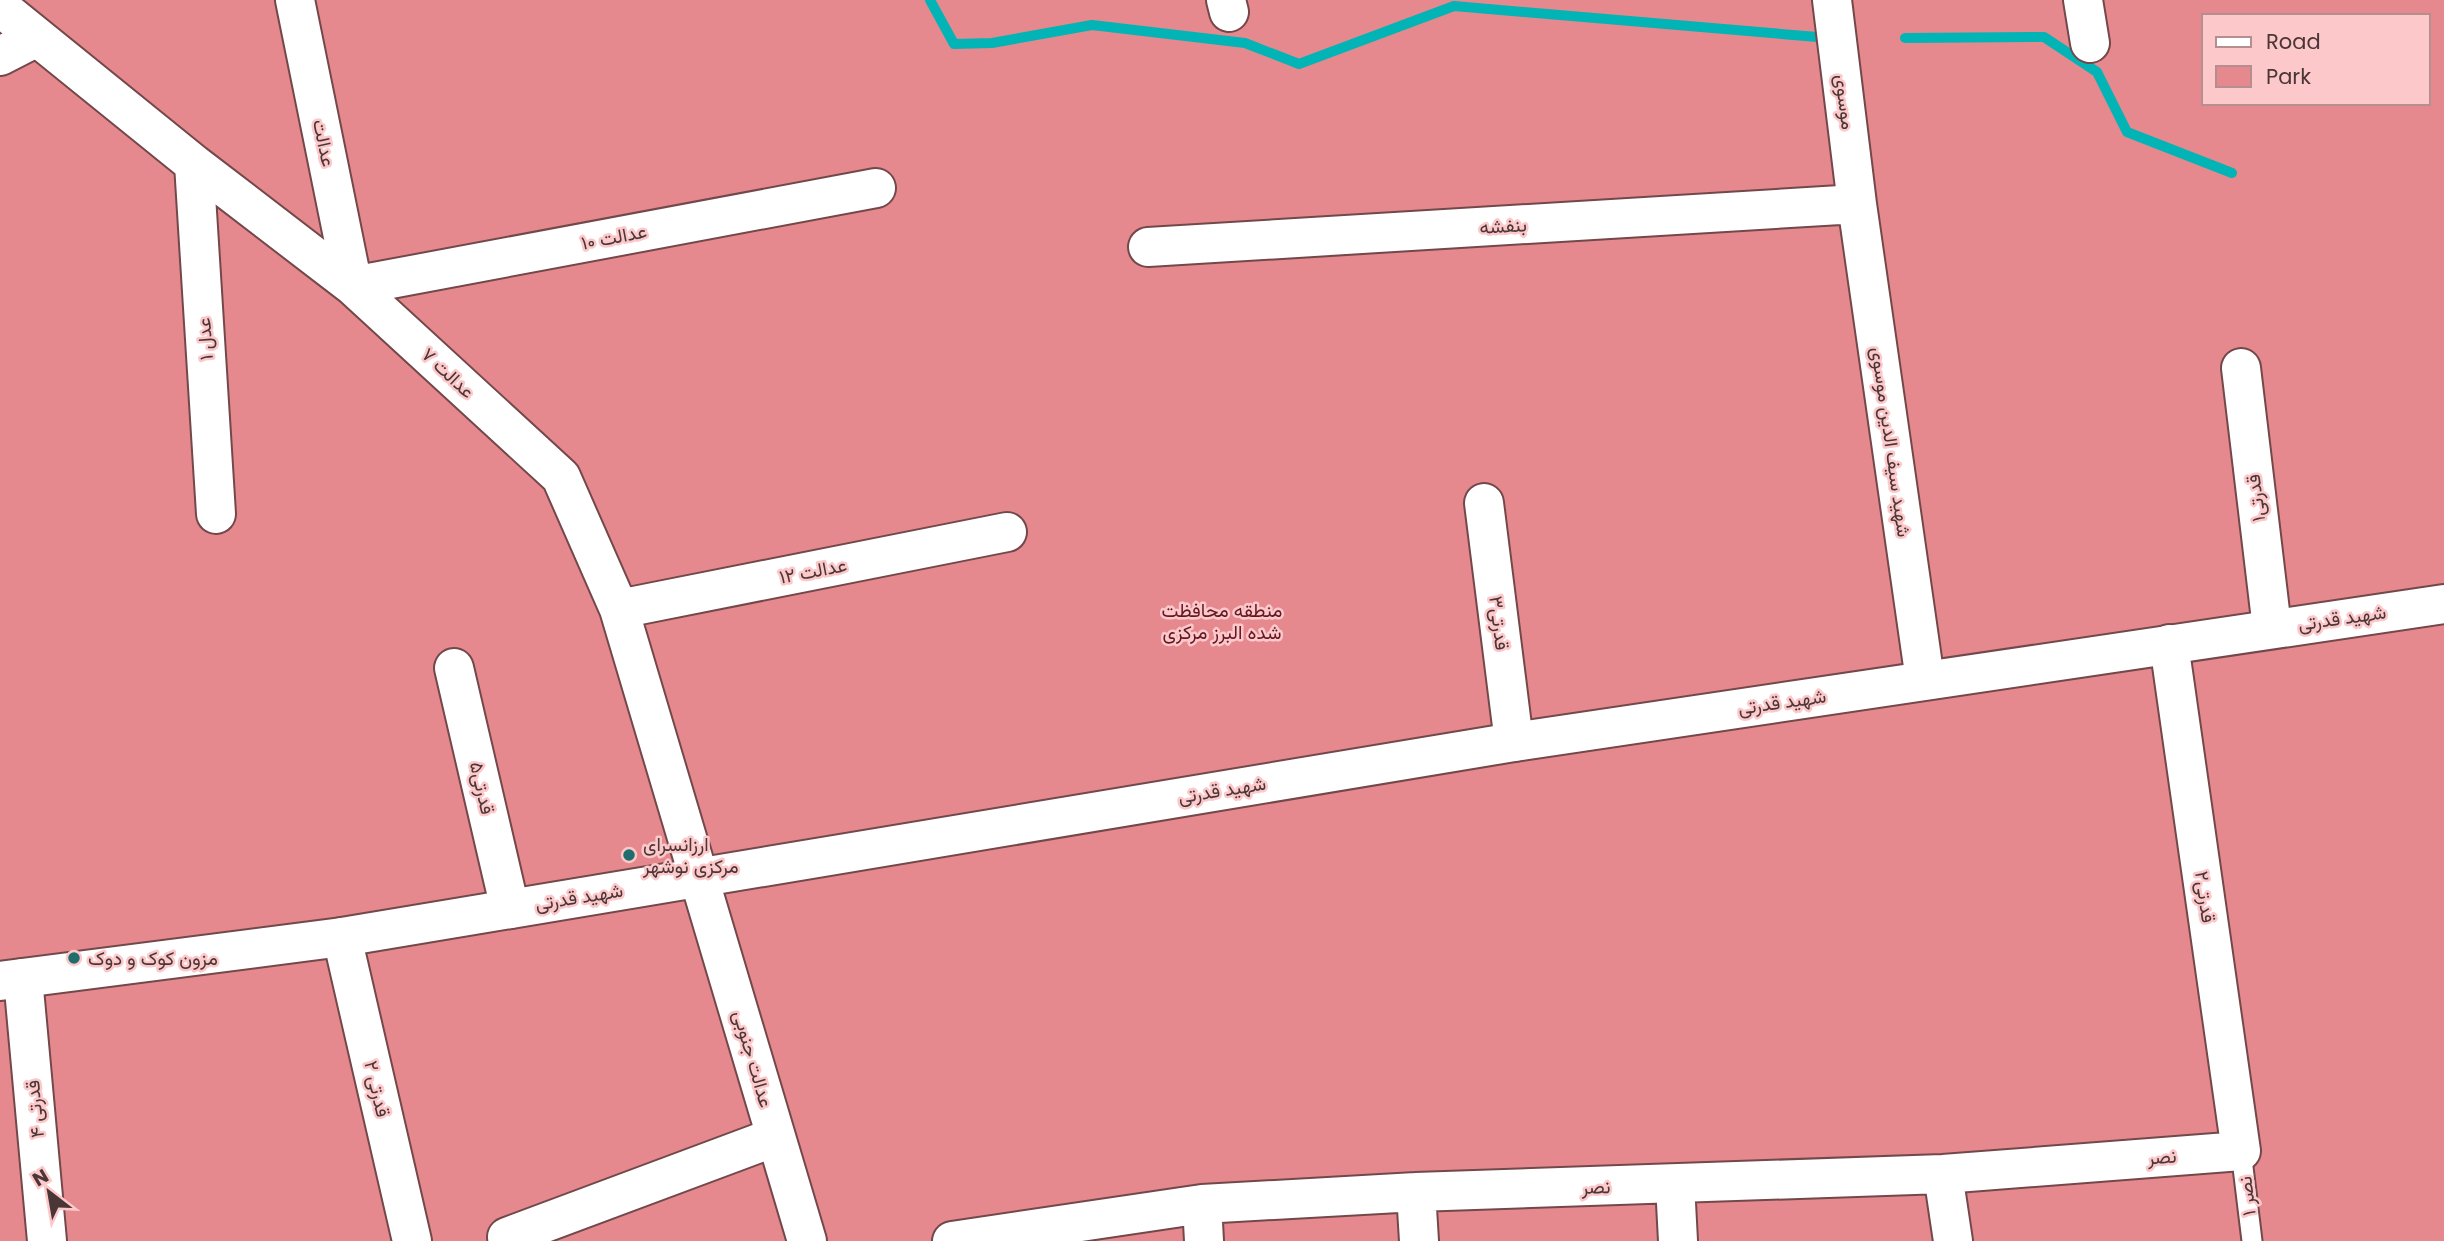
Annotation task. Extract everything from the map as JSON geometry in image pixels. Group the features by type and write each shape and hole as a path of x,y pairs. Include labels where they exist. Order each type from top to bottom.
{"street":[{"name":"عدالت","path":"295,0 353,286"},
{"name":"موسوی","path":"1832,0 1857,204"},
{"path":"2083,0 2090,43"},
{"name":"۷ عدالت","path":"0,7 194,164 353,286 561,477 619,609 699,877"},
{"path":"0,56 37,37"},
{"name":"عدل ۱","path":"194,164 216,514"},
{"name":"عدالت ۱۰","path":"353,286 876,188"},
{"name":"بنفشه","path":"1148,247 1857,204"},
{"name":"شهید سیف الدین موسوی","path":"1857,204 1925,680"},
{"name":"قدرتی۱","path":"2241,368 2272,628"},
{"name":"قدرتی۳","path":"1485,503 1514,741"},
{"name":"عدالت ۱۲","path":"619,609 1007,532"},
{"name":"شهید قدرتی","path":"11,979 342,937 1514,741 2444,604"},
{"name":"قدرتی۲","path":"2168,644 2241,1151"},
{"name":"قدرتی۵","path":"454,668 510,909"},
{"name":"عدالت جنوبی","path":"699,877 807,1241"},
{"name":"قدرتی ۲","path":"342,937 412,1241"},
{"name":"قدرتی ۴","path":"11,979 47,1241"},
{"path":"507,1237 775,1137"},
{"name":"نصر","path":"952,1241 1203,1223 1416,1192 1943,1174 2241,1151"},
{"path":"1943,1174 1953,1241"},
{"path":"1675,1184 1678,1241"},
{"path":"1416,1192 1419,1241"}],"lane":[{"name":"نصر ۱","path":"2241,1151 2252,1241"}],"green space":[{"name":"منطقه محافظت شده البرز مرکزی","path":"0,0 2444,0 2444,1241 0,1241"}],"waterway":[{"path":"930,0 954,44 992,43 1092,25 1245,43 1299,64 1454,6 1829,38"},
{"path":"1905,38 2044,37 2097,72 2127,132 2232,173"}],"place":[{"name":"ارزانسرای مرکزی نوشهر","path":"629,855"},
{"name":"مزون کوک و دوک","path":"74,958"}]}
